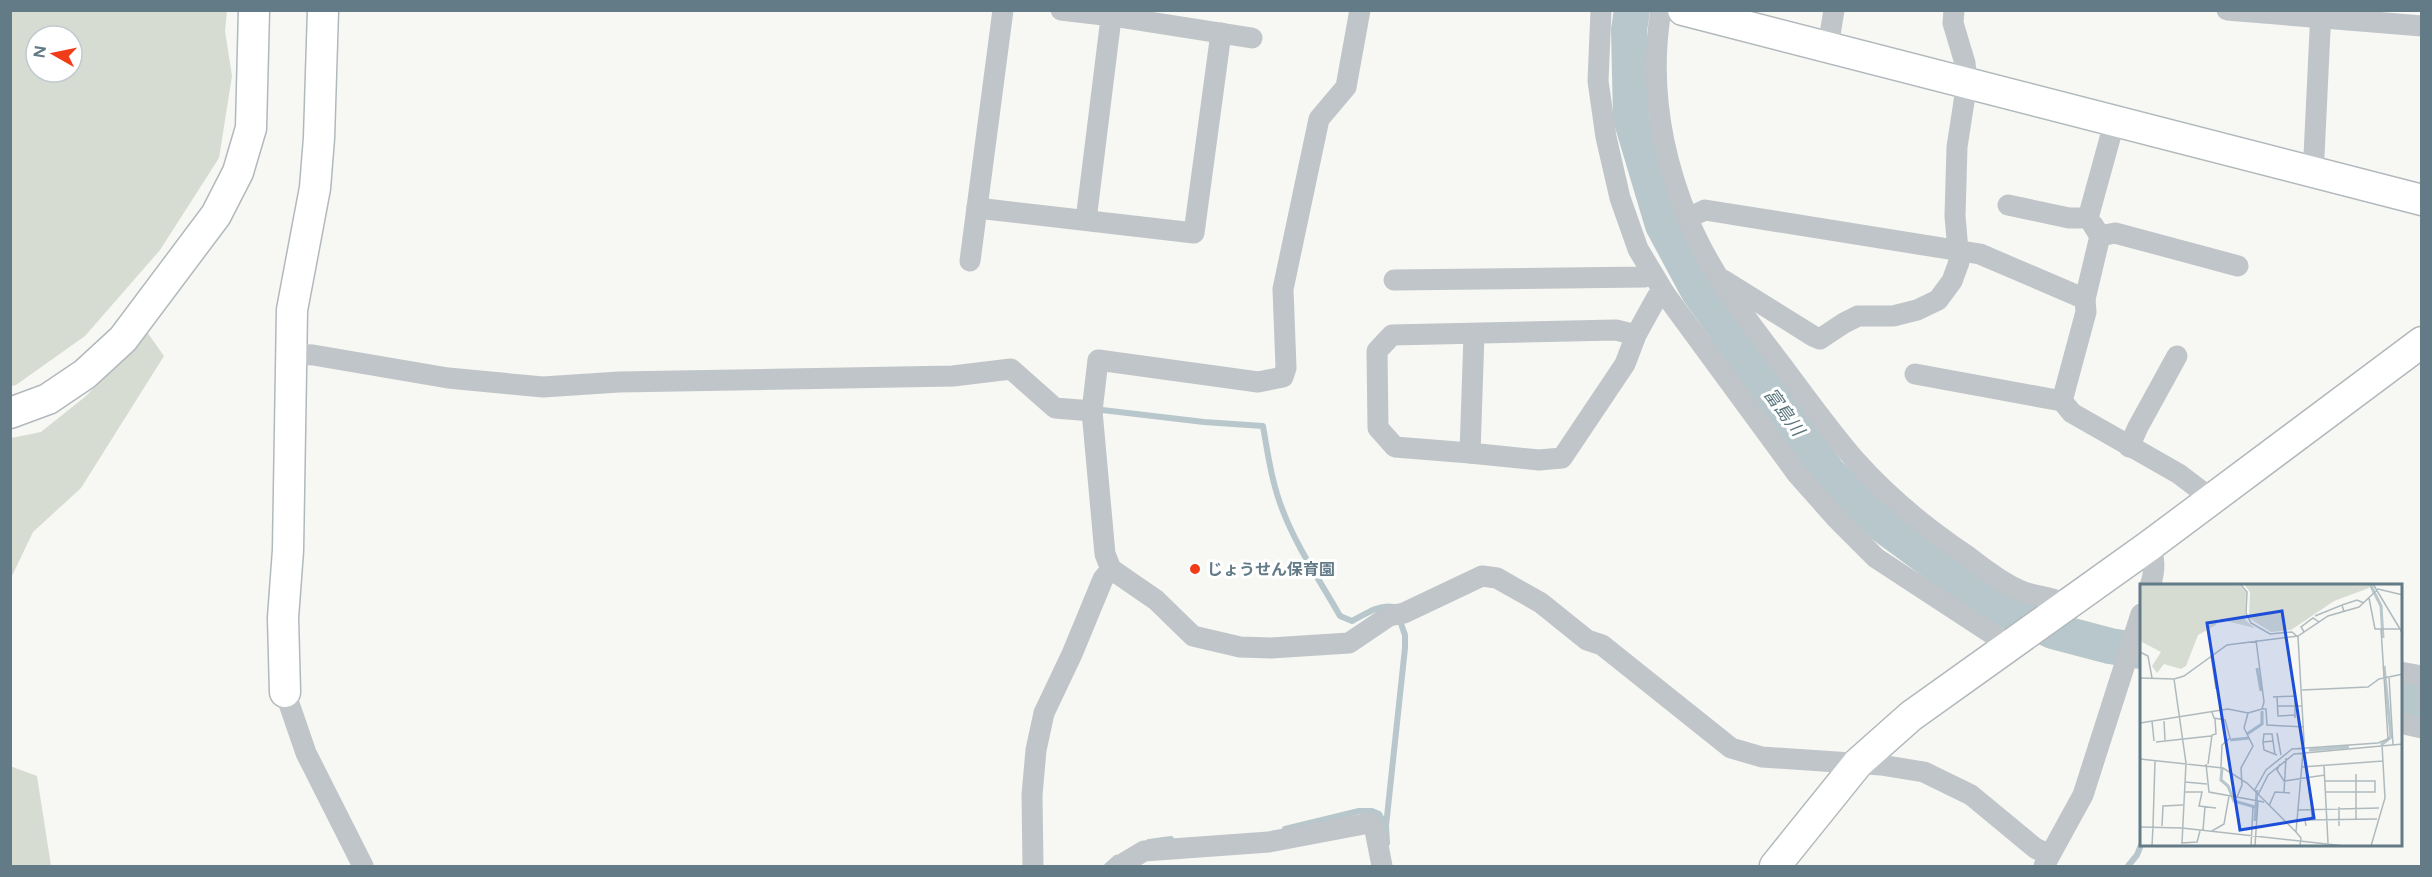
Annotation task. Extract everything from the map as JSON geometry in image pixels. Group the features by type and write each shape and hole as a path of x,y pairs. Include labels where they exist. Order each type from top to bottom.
{"street":[{"path":"10,413 48,399 85,374 123,339 216,215 238,172 251,128 254,10"},
{"path":"322,10 319,138 315,188 292,310 288,550 283,618 285,692 306,753 363,867"},
{"path":"970,261 1003,10"},
{"path":"1060,10 1112,13 1252,38"},
{"path":"1360,10 1346,87 1319,119 1283,289 1286,368 1283,377 1258,382 1098,360 1092,411 1105,554 1111,569 1156,600 1193,636 1240,647 1271,648 1348,643 1380,621 1482,576 1497,578 1541,603 1587,640 1602,645 1731,748 1762,757 1858,763 1924,772 1971,795 2035,848 2047,861 2083,795 2130,670 2139,620"},
{"path":"1601,10 1598,81 1606,137 1620,198 1638,249 1665,294 1797,474 1876,558 1918,587 2014,642"},
{"path":"1661,10 1656,38 1655,70 1660,124 1673,178 1702,251 1747,321 1856,461 1883,489 1948,543 2020,591 2055,598 2063,607"},
{"path":"1683,10 2308,169 2421,200"},
{"path":"1828,47 1834,10"},
{"path":"1719,279 1726,280 1821,339 1844,322 1858,316 1893,316 1917,310 1938,300 1952,281 1959,262 1955,216 1957,147 1967,82 1965,63 1953,23 1954,10"},
{"path":"2227,10 2321,14 2421,26"},
{"path":"1086,220 1112,13"},
{"path":"2308,169 2314,156 2321,14"},
{"path":"977,208 1194,234 1221,33"},
{"path":"2062,402 2086,312 2085,299 2100,236 2088,218 2115,120"},
{"path":"2008,204 2069,218 2088,218"},
{"path":"1688,218 1705,210 1980,254 2085,299"},
{"path":"2100,236 2115,233 2238,266"},
{"path":"1394,280 1644,277 1653,274"},
{"path":"1636,335 1616,330 1392,334 1377,351 1378,428 1395,447 1539,460 1562,458 1625,364 1636,335 1657,297 1665,294"},
{"path":"1470,453 1474,334"},
{"path":"1775,867 1858,763 1911,716 2149,546 2421,342"},
{"path":"290,354 313,355 448,378 543,387 618,382 930,377 1011,369 1055,408 1092,411"},
{"path":"2129,447 2177,356"},
{"path":"1915,374 2062,402 2072,413 2180,474 2200,490 2208,500"},
{"path":"2149,546 2153,554 2154,573 2151,584"},
{"path":"1033,867 1032,795 1036,750 1044,713 1072,654 1102,579 1111,569"},
{"path":"2402,672 2421,676"},
{"path":"2402,723 2421,728"},
{"path":"1119,867 1144,851 1269,842 1364,824 1371,824 1375,830 1382,867"}],"shaded area":[{"path":"11,10 227,11 225,31 232,76 219,158 160,250 85,336 16,385 11,386"},
{"path":"147,332 164,356 81,488 33,532 11,578 11,438 41,432 86,396"},
{"path":"10,766 37,776 51,866 11,866"}],"waterway":[{"name":"富島川","path":"1632,10 1629,30 1631,118 1663,225 1698,290 1828,473 1883,525 1988,602 2053,631 2110,646 2140,651"},
{"path":"1102,410 1204,422 1263,426 1273,480 1283,511 1302,552 1340,616 1352,621 1377,609 1393,607"},
{"path":"1387,843 1386,826 1405,648 1405,635 1399,618"},
{"name":"富島川","path":"2402,695 2422,699"},
{"path":"1285,829 1359,811 1372,811 1379,814 1386,826"},
{"path":"1149,842 1171,839"},
{"path":"2128,866 2140,847"},
{"path":"1107,866 1116,858"}],"place":[{"name":"じょうせん保育園","path":"1195,569"}]}
